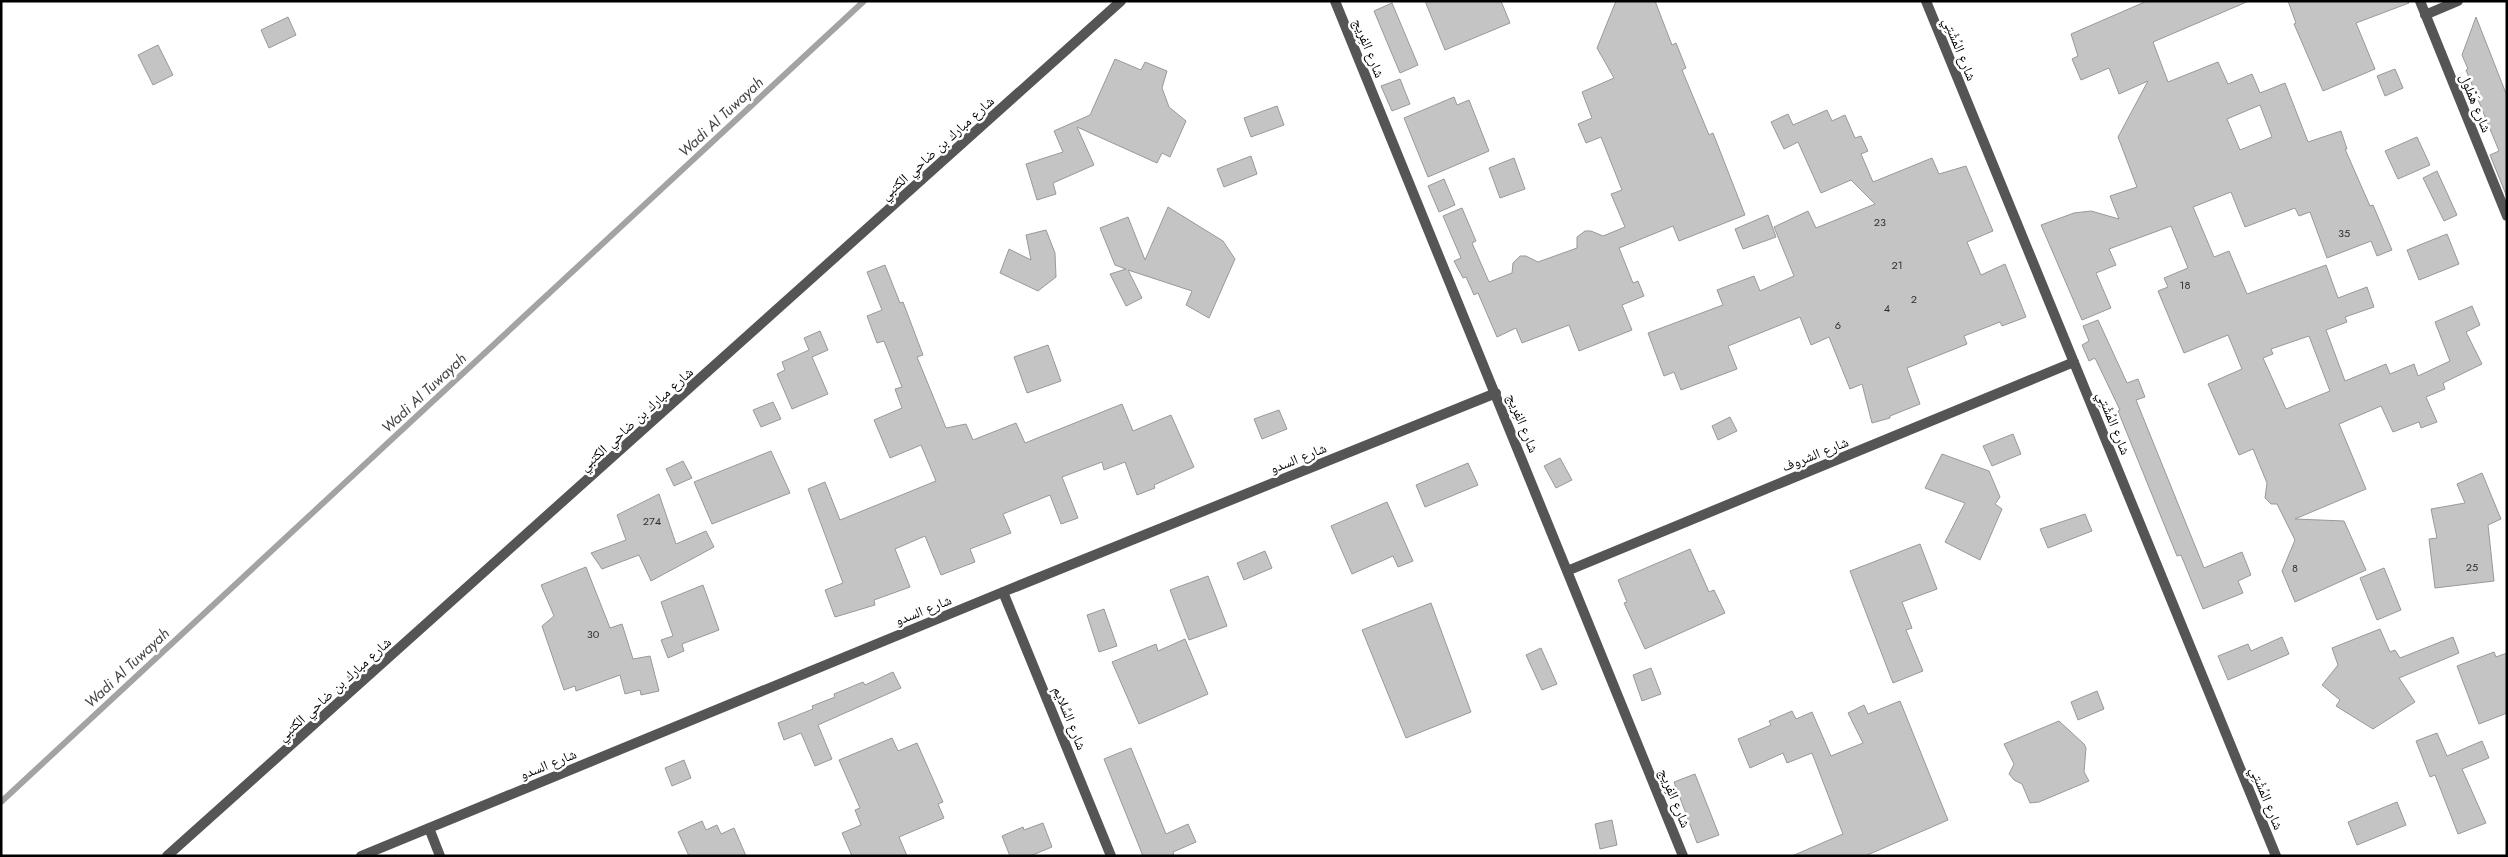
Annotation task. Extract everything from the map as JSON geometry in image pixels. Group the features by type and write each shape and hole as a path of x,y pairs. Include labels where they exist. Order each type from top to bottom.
{"street":[{"name":"شارع مبارك بن ضاحي الكتبي","path":"167,856 1122,1"},
{"name":"شارع الفِريج","path":"1335,1 1683,856"},
{"name":"شارع المُشْتِي","path":"1926,1 2276,856"},
{"name":"شارع هَمْلول","path":"2420,1 2507,216"},
{"path":"2425,15 2458,1"},
{"name":"شارع الشروف","path":"1566,571 2074,362"},
{"name":"شارع السدو","path":"362,856 1003,592 1496,393"},
{"name":"شارع السَّلايم","path":"1003,592 1111,856"},
{"path":"429,828 440,856"}],"building":[{"path":"1425,1 1501,1 1510,23 1445,50"},
{"path":"1616,1 1655,1 1672,45 1676,43 1686,68 1682,70 1709,135 1713,133 1745,215 1679,241 1673,226 1619,248 1633,283 1638,281 1644,296 1622,305 1632,330 1579,351 1569,325 1522,343 1516,328 1497,337 1478,293 1474,295 1466,277 1463,278 1454,261 1461,258 1443,216 1462,208 1476,241 1472,243 1489,282 1512,273 1513,263 1520,256 1526,256 1538,262 1577,248 1577,237 1585,231 1591,231 1603,236 1625,227 1611,194 1622,190 1601,137 1586,143 1578,124 1592,118 1582,92 1614,78 1597,48"},
{"path":"2147,1 2249,1 2153,42 2168,82 2218,62 2228,84 2252,74 2260,93 2285,83 2308,142 2341,131 2347,149 2345,149 2370,206 2373,205 2392,250 2377,256 2371,241 2327,258 2310,212 2299,216 2295,208 2245,227 2231,192 2193,207 2214,257 2229,251 2247,294 2326,265 2338,298 2367,287 2374,307 2345,317 2347,322 2326,330 2345,381 2386,364 2390,374 2414,364 2418,376 2450,361 2435,322 2472,306 2480,325 2466,332 2482,364 2443,383 2445,389 2426,397 2437,422 2421,428 2419,422 2393,432 2381,406 2339,424 2366,489 2295,519 2344,521 2366,570 2295,602 2282,571 2295,540 2277,504 2271,504 2265,498 2267,483 2253,449 2239,455 2208,384 2242,369 2228,335 2184,353 2158,291 2168,287 2164,278 2188,268 2171,226 2109,249 2116,265 2096,273 2111,308 2082,320 2041,225 2074,213 2091,211 2119,219 2110,196 2137,187 2118,137 2148,81 2119,94 2109,68 2081,80 2072,59 2078,56 2071,34","holes":["2260,105 2272,137 2240,150 2227,119","2309,336 2330,391 2286,409 2263,358 2273,354 2271,349"]},
{"path":"2288,1 2409,1 2409,3 2356,23 2375,69 2323,91 2294,24 2296,23"},
{"path":"1392,3 1418,65 1400,73 1374,11"},
{"path":"288,17 296,35 269,48 261,30"},
{"path":"2476,17 2507,96 2507,197 2490,155 2499,151 2466,70 2468,69 2462,55"},
{"path":"158,45 173,75 153,85 138,55"},
{"path":"1115,59 1141,70 1145,62 1167,71 1162,88 1169,107 1186,121 1170,157 1162,153 1157,163 1077,127 1094,165 1053,183 1056,194 1037,200 1026,164 1063,152 1054,131 1090,115"},
{"path":"2395,69 2403,88 2385,96 2377,76"},
{"path":"1400,79 1410,104 1392,111 1381,86"},
{"path":"1454,97 1457,105 1469,100 1489,151 1428,177 1404,118"},
{"path":"1277,106 1284,125 1251,137 1244,118"},
{"path":"1827,110 1832,121 1845,115 1855,138 1861,136 1868,151 1861,154 1873,182 1932,158 1939,174 1966,166 1993,231 1967,242 1981,275 2005,264 2026,317 2002,326 2000,322 1964,336 1967,344 1907,368 1920,404 1890,416 1890,418 1872,423 1862,384 1850,389 1829,337 1811,345 1800,317 1728,346 1737,369 1681,390 1674,372 1664,376 1648,333 1723,305 1717,290 1754,276 1760,291 1794,276 1774,227 1808,211 1816,228 1875,204 1851,180 1821,193 1798,142 1784,149 1771,122 1788,114 1793,125"},
{"path":"2417,137 2430,165 2398,179 2385,151"},
{"path":"1251,156 1257,174 1224,187 1217,169"},
{"path":"1514,158 1525,189 1500,198 1489,168"},
{"path":"2437,171 2457,215 2444,221 2423,178"},
{"path":"1444,179 1455,205 1439,212 1428,186"},
{"path":"1168,207 1223,241 1235,259 1209,318 1186,305 1192,291 1128,270 1142,298 1126,306 1110,274 1126,269 1115,265 1100,228 1128,217 1145,260"},
{"path":"1768,215 1776,237 1743,249 1735,229"},
{"path":"1046,230 1055,253 1056,277 1038,291 1000,273 1009,249 1031,260 1026,235"},
{"path":"2447,234 2459,264 2419,280 2407,250"},
{"path":"885,265 900,303 903,302 923,355 917,357 946,428 966,424 973,440 1016,423 1025,443 1122,404 1133,431 1171,415 1194,467 1154,485 1155,488 1137,495 1125,462 1104,470 1102,462 1062,477 1078,518 1061,524 1050,495 1003,514 1011,533 970,549 975,562 941,575 925,536 895,549 910,587 874,600 875,605 835,617 825,590 843,583 808,489 825,482 840,520 936,481 921,445 890,458 874,420 902,408 895,389 902,387 884,341 877,343 867,316 882,310 867,272"},
{"path":"2098,320 2127,383 2138,379 2145,397 2136,400 2204,568 2242,552 2251,575 2238,581 2243,593 2203,609 2181,555 2177,556 2118,411 2120,410 2095,358 2089,361 2082,345 2089,341 2083,326"},
{"path":"820,331 828,350 812,357 828,394 792,409 777,374 785,370 782,362 809,350 804,338"},
{"path":"1048,345 1061,381 1027,393 1014,357"},
{"path":"773,402 781,419 761,427 753,410"},
{"path":"1279,410 1287,429 1262,439 1254,419"},
{"path":"1730,417 1737,431 1718,440 1712,426"},
{"path":"2013,434 2021,454 1992,466 1983,446"},
{"path":"771,451 790,493 712,524 694,482"},
{"path":"1942,454 1989,471 2000,497 1995,504 2002,509 1980,560 1945,542 1965,503 1925,488"},
{"path":"1560,458 1572,480 1556,488 1544,466"},
{"path":"683,461 692,478 674,486 666,469"},
{"path":"1468,463 1478,485 1425,507 1416,485"},
{"path":"2482,473 2501,519 2488,525 2494,581 2435,588 2429,539 2437,538 2431,509 2465,503 2457,484"},
{"path":"659,494 676,544 706,531 714,547 651,581 639,555 602,569 591,553 626,540 617,515"},
{"path":"1387,502 1413,561 1398,567 1393,556 1352,574 1331,526"},
{"path":"2085,514 2092,531 2048,548 2040,529"},
{"path":"1920,544 1937,589 1902,602 1912,628 1906,630 1923,671 1893,683 1850,571"},
{"path":"1690,549 1709,592 1714,590 1725,613 1645,649 1624,603 1627,602 1618,580"},
{"path":"1265,551 1272,568 1244,580 1237,563"},
{"path":"586,567 610,628 622,624 633,659 650,656 659,691 641,695 640,690 625,694 620,675 576,691 575,686 564,690 542,626 554,616 541,585"},
{"path":"2384,568 2401,610 2377,620 2360,578"},
{"path":"1208,576 1227,626 1189,640 1170,590"},
{"path":"703,585 719,630 682,644 684,651 668,658 661,640 673,636 661,602"},
{"path":"1431,603 1471,712 1406,738 1362,630"},
{"path":"1104,609 1117,646 1099,652 1087,615"},
{"path":"2380,629 2390,652 2395,650 2400,658 2453,637 2459,653 2399,678 2415,702 2373,729 2336,706 2340,700 2322,685 2338,665 2332,648"},
{"path":"2282,637 2289,654 2228,680 2218,656 2248,644 2251,651"},
{"path":"1185,639 1208,694 1139,724 1112,662 1156,644 1158,651"},
{"path":"1541,648 1557,684 1542,690 1526,655"},
{"path":"2494,652 2496,657 2507,653 2507,713 2479,724 2457,666"},
{"path":"1651,668 1661,694 1642,701 1633,675"},
{"path":"893,672 901,688 818,725 832,759 815,766 801,733 784,740 778,723 813,709 812,706 835,697 834,694 863,682 865,685"},
{"path":"2097,691 2104,709 2078,720 2071,702"},
{"path":"1900,701 1948,820 1865,856 1792,856 1843,834 1812,753 1787,763 1783,753 1750,768 1738,739 1771,725 1769,721 1792,711 1796,719 1812,712 1831,756 1863,743 1848,713 1864,705 1868,714"},
{"path":"2059,721 2086,748 2084,772 2089,781 2039,802 2030,803 2022,784 2014,780 2009,774 2014,764 2004,744"},
{"path":"2437,733 2447,756 2482,741 2489,758 2462,769 2486,823 2458,834 2435,775 2430,777 2416,741"},
{"path":"892,738 898,751 917,743 943,802 938,804 944,818 899,837 907,856 852,856 842,833 861,825 855,810 860,808 839,760"},
{"path":"1131,748 1166,834 1188,824 1196,842 1173,852 1174,856 1143,856 1104,759"},
{"path":"684,760 691,778 672,786 665,768"},
{"path":"1695,774 1719,835 1697,843 1674,782"},
{"path":"2397,802 2406,825 2357,845 2348,822"},
{"path":"1612,820 1617,845 1600,849 1595,824"},
{"path":"702,821 706,830 717,825 721,834 734,828 746,856 689,856 678,832"},
{"path":"1043,823 1052,847 1030,856 1010,856 1002,836 1023,827 1024,830"}],"waterway":[{"name":"Wadi Al Tuwayah","path":"1,802 864,1"}]}
